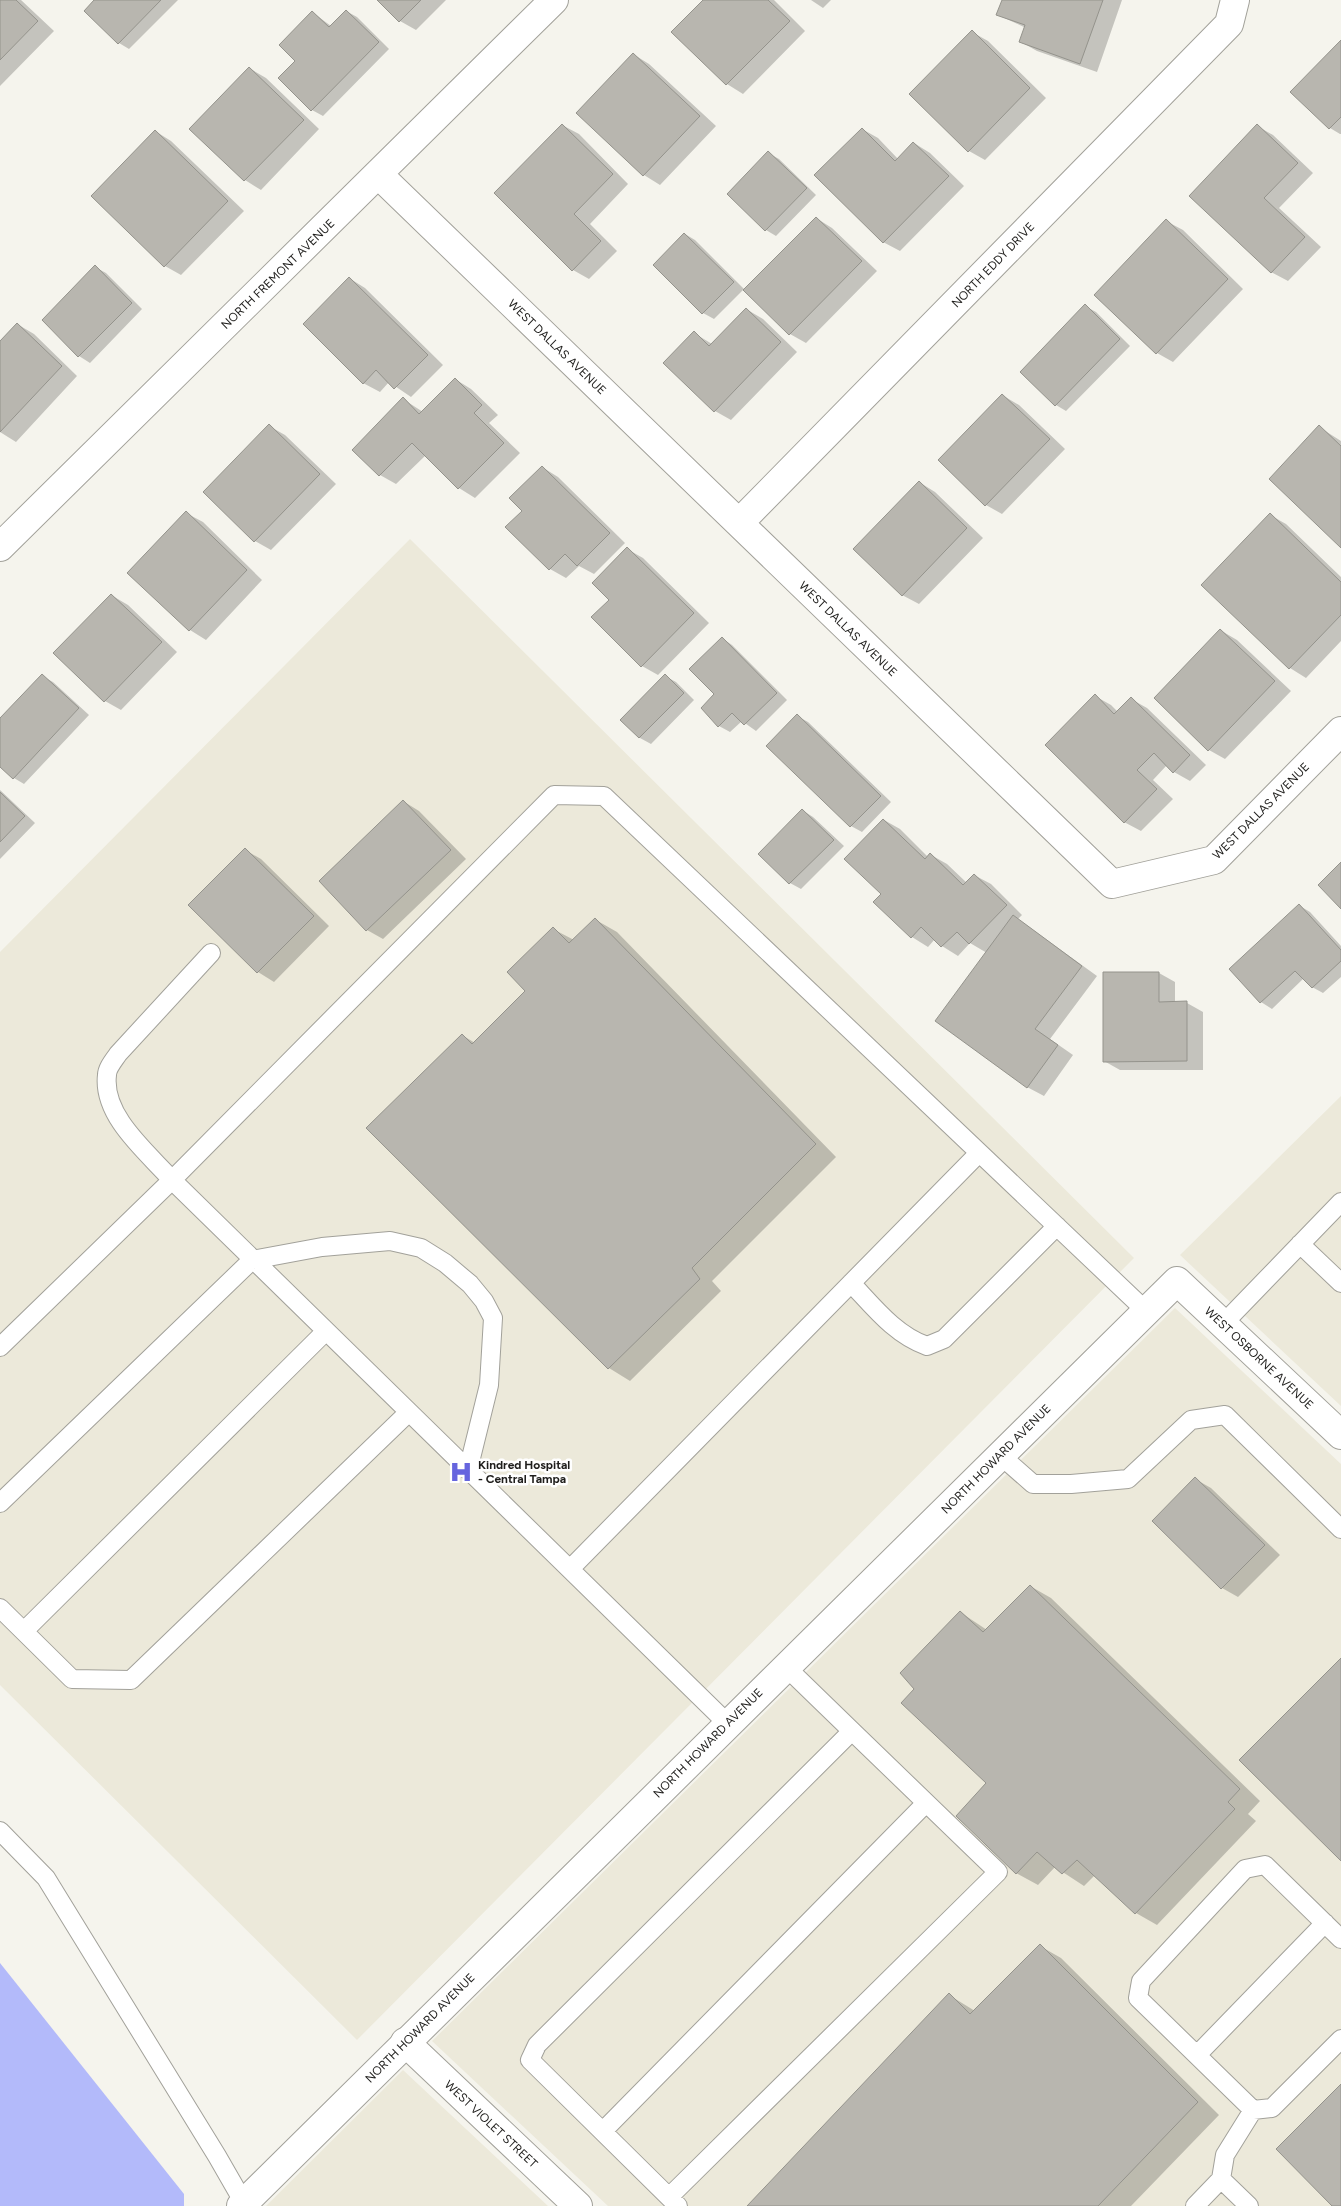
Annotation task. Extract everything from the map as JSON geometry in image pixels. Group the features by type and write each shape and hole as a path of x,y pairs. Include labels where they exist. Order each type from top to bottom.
{"street":[{"name":"NORTH FREMONT AVENUE","path":"0,547 379,175 554,0"},
{"name":"NORTH EDDY DRIVE","path":"739,523 1229,24 1235,0"},
{"name":"WEST DALLAS AVENUE","path":"379,175 1112,884 1214,860 1341,731"},
{"name":"NORTH HOWARD AVENUE","path":"242,2204 1177,1281"},
{"name":"WEST OSBORNE AVENUE","path":"1177,1281 1341,1435"},
{"name":"WEST VIOLET STREET","path":"404,2042 578,2206"}],"lane":[{"path":"0,1347 172,1180 554,795 604,796 1146,1311"},
{"path":"211,953 118,1054 107,1073 108,1097 116,1118 172,1180 252,1260 728,1724"},
{"path":"570,1569 979,1153"},
{"path":"1223,1324 1341,1202"},
{"path":"850,1283 893,1326 914,1342 927,1346 944,1339 1056,1226"},
{"path":"0,1503 252,1260 322,1247 390,1241 421,1248 446,1263 470,1284 484,1301 493,1318 489,1385 468,1470"},
{"path":"1300,1244 1341,1283"},
{"path":"24,1631 326,1331"},
{"path":"0,1608 72,1679 131,1680 409,1412"},
{"path":"1000,1455 1033,1484 1071,1484 1128,1480 1191,1420 1225,1415 1341,1530"},
{"path":"786,1667 998,1872 674,2202 530,2060 537,2045 852,1731"},
{"path":"603,2131 926,1802"},
{"path":"0,1831 46,1878 217,2156 242,2204"},
{"path":"1341,1939 1265,1865 1245,1869 1141,1981 1138,1998 1253,2110 1272,2108 1341,2039"},
{"path":"1197,2056 1325,1923"},
{"path":"1195,2206 1221,2179 1225,2155 1253,2110"},
{"path":"1221,2179 1250,2206"}],"shaded area":[{"name":"Kindred Hospital - Central Tampa","path":"410,539 1134,1258 357,2040 0,1685 0,952"},
{"path":"1341,1096 1341,1406 1180,1255"},
{"path":"1175,1308 1341,1464 1341,2206 608,2206 432,2041"},
{"path":"0,1963 184,2194 184,2206 0,2206"},
{"path":"403,2070 548,2206 266,2206"}],"building":[{"path":"0,0 16,0 38,21 0,60"},
{"path":"94,0 161,0 118,44 84,11"},
{"path":"377,0 421,0 399,22"},
{"path":"703,0 768,0 790,21 726,85 671,32"},
{"path":"1002,0 1103,0 1080,64 1019,42 1025,25 996,15"},
{"path":"346,10 379,42 311,111 278,78 295,61 279,45 312,11 329,27"},
{"path":"972,30 1030,88 968,152 909,94"},
{"path":"1341,40 1341,117 1329,129 1290,92"},
{"path":"633,53 700,116 643,176 576,113"},
{"path":"249,67 304,120 244,181 189,129"},
{"path":"562,124 613,174 574,214 601,241 572,271 494,193"},
{"path":"1257,124 1298,163 1264,198 1305,237 1271,273 1189,196"},
{"path":"862,128 895,161 913,142 949,176 883,243 814,175"},
{"path":"155,130 228,201 164,267 91,196"},
{"path":"768,151 807,188 765,231 727,194"},
{"path":"816,217 862,261 789,335 743,290"},
{"path":"1166,219 1228,279 1156,354 1094,295"},
{"path":"684,233 734,282 702,314 653,265"},
{"path":"95,265 132,303 78,357 42,320"},
{"path":"349,277 428,355 394,389 376,370 363,384 303,324"},
{"path":"1085,304 1120,339 1055,406 1020,372"},
{"path":"746,308 781,342 714,412 663,363 694,331 709,346"},
{"path":"17,323 62,366 0,432 0,341"},
{"path":"455,378 482,405 474,413 504,443 458,489 412,443 379,476 352,450 403,397 419,414"},
{"path":"1002,394 1050,439 985,506 938,460"},
{"path":"269,424 320,474 254,542 203,492"},
{"path":"1319,425 1341,446 1341,548 1269,479"},
{"path":"542,466 610,533 577,566 565,554 549,570 505,527 522,511 509,498"},
{"path":"919,481 967,528 902,596 853,549"},
{"path":"186,511 247,570 189,631 127,573"},
{"path":"1270,513 1341,582 1341,615 1289,669 1201,585"},
{"path":"627,547 694,613 641,667 591,617 609,600 592,583"},
{"path":"111,594 162,642 104,702 53,653"},
{"path":"1220,629 1275,681 1208,751 1154,698"},
{"path":"722,637 777,693 744,725 732,713 718,727 701,708 714,694 689,669"},
{"path":"42,674 79,708 13,779 0,767 0,718"},
{"path":"665,674 684,693 639,738 620,720"},
{"path":"1095,694 1114,714 1131,697 1190,755 1173,773 1154,753 1137,770 1157,789 1124,823 1045,745"},
{"path":"797,714 881,796 850,827 766,746"},
{"path":"0,792 25,816 0,842"},
{"path":"403,800 451,850 366,931 319,881"},
{"path":"802,809 834,840 789,884 758,854"},
{"path":"883,819 925,859 930,853 963,885 974,874 1007,905 969,944 957,932 941,947 921,927 911,938 873,902 881,894 844,859"},
{"path":"245,848 314,916 257,973 188,905"},
{"path":"1341,862 1341,909 1318,885"},
{"path":"1299,904 1341,950 1341,961 1312,988 1295,971 1260,1003 1229,969"},
{"path":"1013,915 1082,966 1035,1029 1058,1045 1027,1088 935,1021"},
{"path":"595,918 816,1144 692,1268 700,1279 608,1369 366,1128 462,1034 472,1044 525,991 507,972 553,927 569,943"},
{"path":"1103,972 1159,972 1159,1002 1187,1001 1187,1061 1103,1062"},
{"path":"1195,1477 1265,1545 1221,1589 1152,1521"},
{"path":"1030,1585 1240,1789 1228,1802 1235,1809 1135,1914 1077,1860 1062,1874 1037,1852 1016,1874 956,1816 986,1783 901,1703 914,1689 900,1673 960,1611 983,1632"},
{"path":"1341,1658 1341,1861 1239,1760"},
{"path":"1040,1944 1198,2102 1098,2206 747,2206 949,1993 970,2014"},
{"path":"1341,2084 1341,2206 1332,2206 1276,2149"}],"place":[{"name":"Kindred Hospital - Central Tampa","path":"461,1472"}]}
